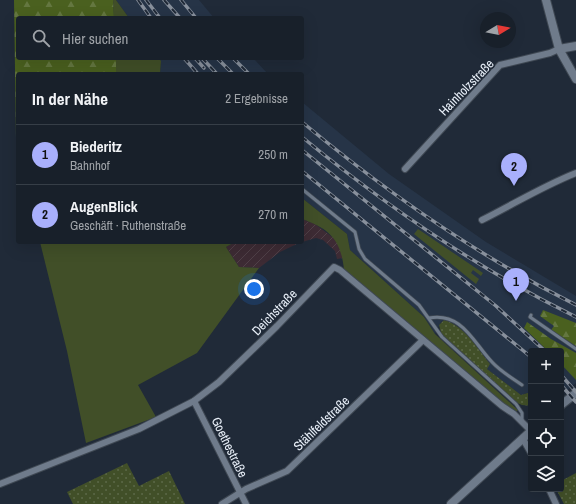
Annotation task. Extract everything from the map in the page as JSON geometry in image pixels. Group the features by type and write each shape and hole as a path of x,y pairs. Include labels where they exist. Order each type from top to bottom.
{"street":[{"path":"546,0 559,49 576,79"},
{"path":"559,49 576,46"},
{"name":"Hainholzstraße","path":"405,169 500,66 550,54 559,49"},
{"path":"482,220 521,201 535,191 576,173"},
{"name":"Deichstraße","path":"0,484 111,442 194,401 219,382 277,326 334,267 340,270 528,428"},
{"name":"Stählfeldstraße","path":"222,504 240,493 287,471 423,340"},
{"path":"564,403 576,393"},
{"name":"Goethestraße","path":"194,401 246,504"},
{"path":"451,504 528,434"},
{"path":"523,439 528,447"},
{"path":"550,492 556,504"}],"lane":[{"path":"304,191 355,232 359,249 365,259 419,305 430,318 442,337 516,404 522,413 522,422"},
{"path":"531,315 530,317 576,349"},
{"path":"430,318 445,316 455,320 492,363 522,385"}],"shaded area":[{"path":"116,0 199,0 212,16 128,16"},
{"path":"160,60 255,60 266,72 160,72"},
{"path":"304,104 389,174 486,242 576,296 576,383 564,393 564,348 528,348 528,393 521,395 487,369 476,347 457,326 444,320 441,322 435,334 424,317 350,250 347,234 304,200"},
{"path":"304,220 315,224 335,239 341,249 343,258 337,259 335,251 323,240 316,238 304,241"},
{"path":"231,244 297,244 280,252 259,268 239,267 226,247"}],"green space":[{"path":"14,0 113,0 114,16 16,16 16,60 116,60 116,72 16,72 16,138"},
{"path":"113,0 116,0 128,16 114,16"},
{"path":"116,60 161,61 160,72 116,72"},
{"path":"304,200 347,234 350,250 424,317 435,334 518,410 516,412 506,406 344,270 337,243 327,232 304,220"},
{"path":"418,229 483,273 481,276 473,270 471,273 479,279 476,284 414,234"},
{"path":"40,244 231,244 226,247 239,267 259,268 197,353 138,385 156,417 86,443 67,351"},
{"path":"543,310 576,323 576,346 551,330 554,326 540,316"},
{"path":"444,320 458,327 464,332 490,364 487,369 521,395 528,393 528,406 515,402 444,337 441,333 439,325"},
{"path":"527,322 551,339 576,353 576,380 564,367 564,348 545,348 524,328"},
{"path":"127,463 139,486 169,471 185,504 73,504 67,492"},
{"path":"576,473 576,504 564,504 558,492 564,492 564,479"}],"railway":[{"path":"138,0 150,16"},
{"path":"146,0 158,16"},
{"path":"164,0 178,16"},
{"path":"181,0 194,16"},
{"path":"186,60 196,72"},
{"path":"197,60 204,68"},
{"path":"204,60 215,72"},
{"path":"219,60 231,72"},
{"path":"235,60 247,72"},
{"path":"304,124 400,198 468,244 504,266 576,305"},
{"path":"304,139 366,187 434,235 504,278 576,317"},
{"path":"304,152 496,306 542,348"},
{"path":"304,173 528,355"},
{"path":"564,378 576,392"},
{"path":"564,388 576,402"}],"place":[{"name":"AugenBlick","path":"514,186"},
{"name":"Biederitz","path":"516,301"}]}
